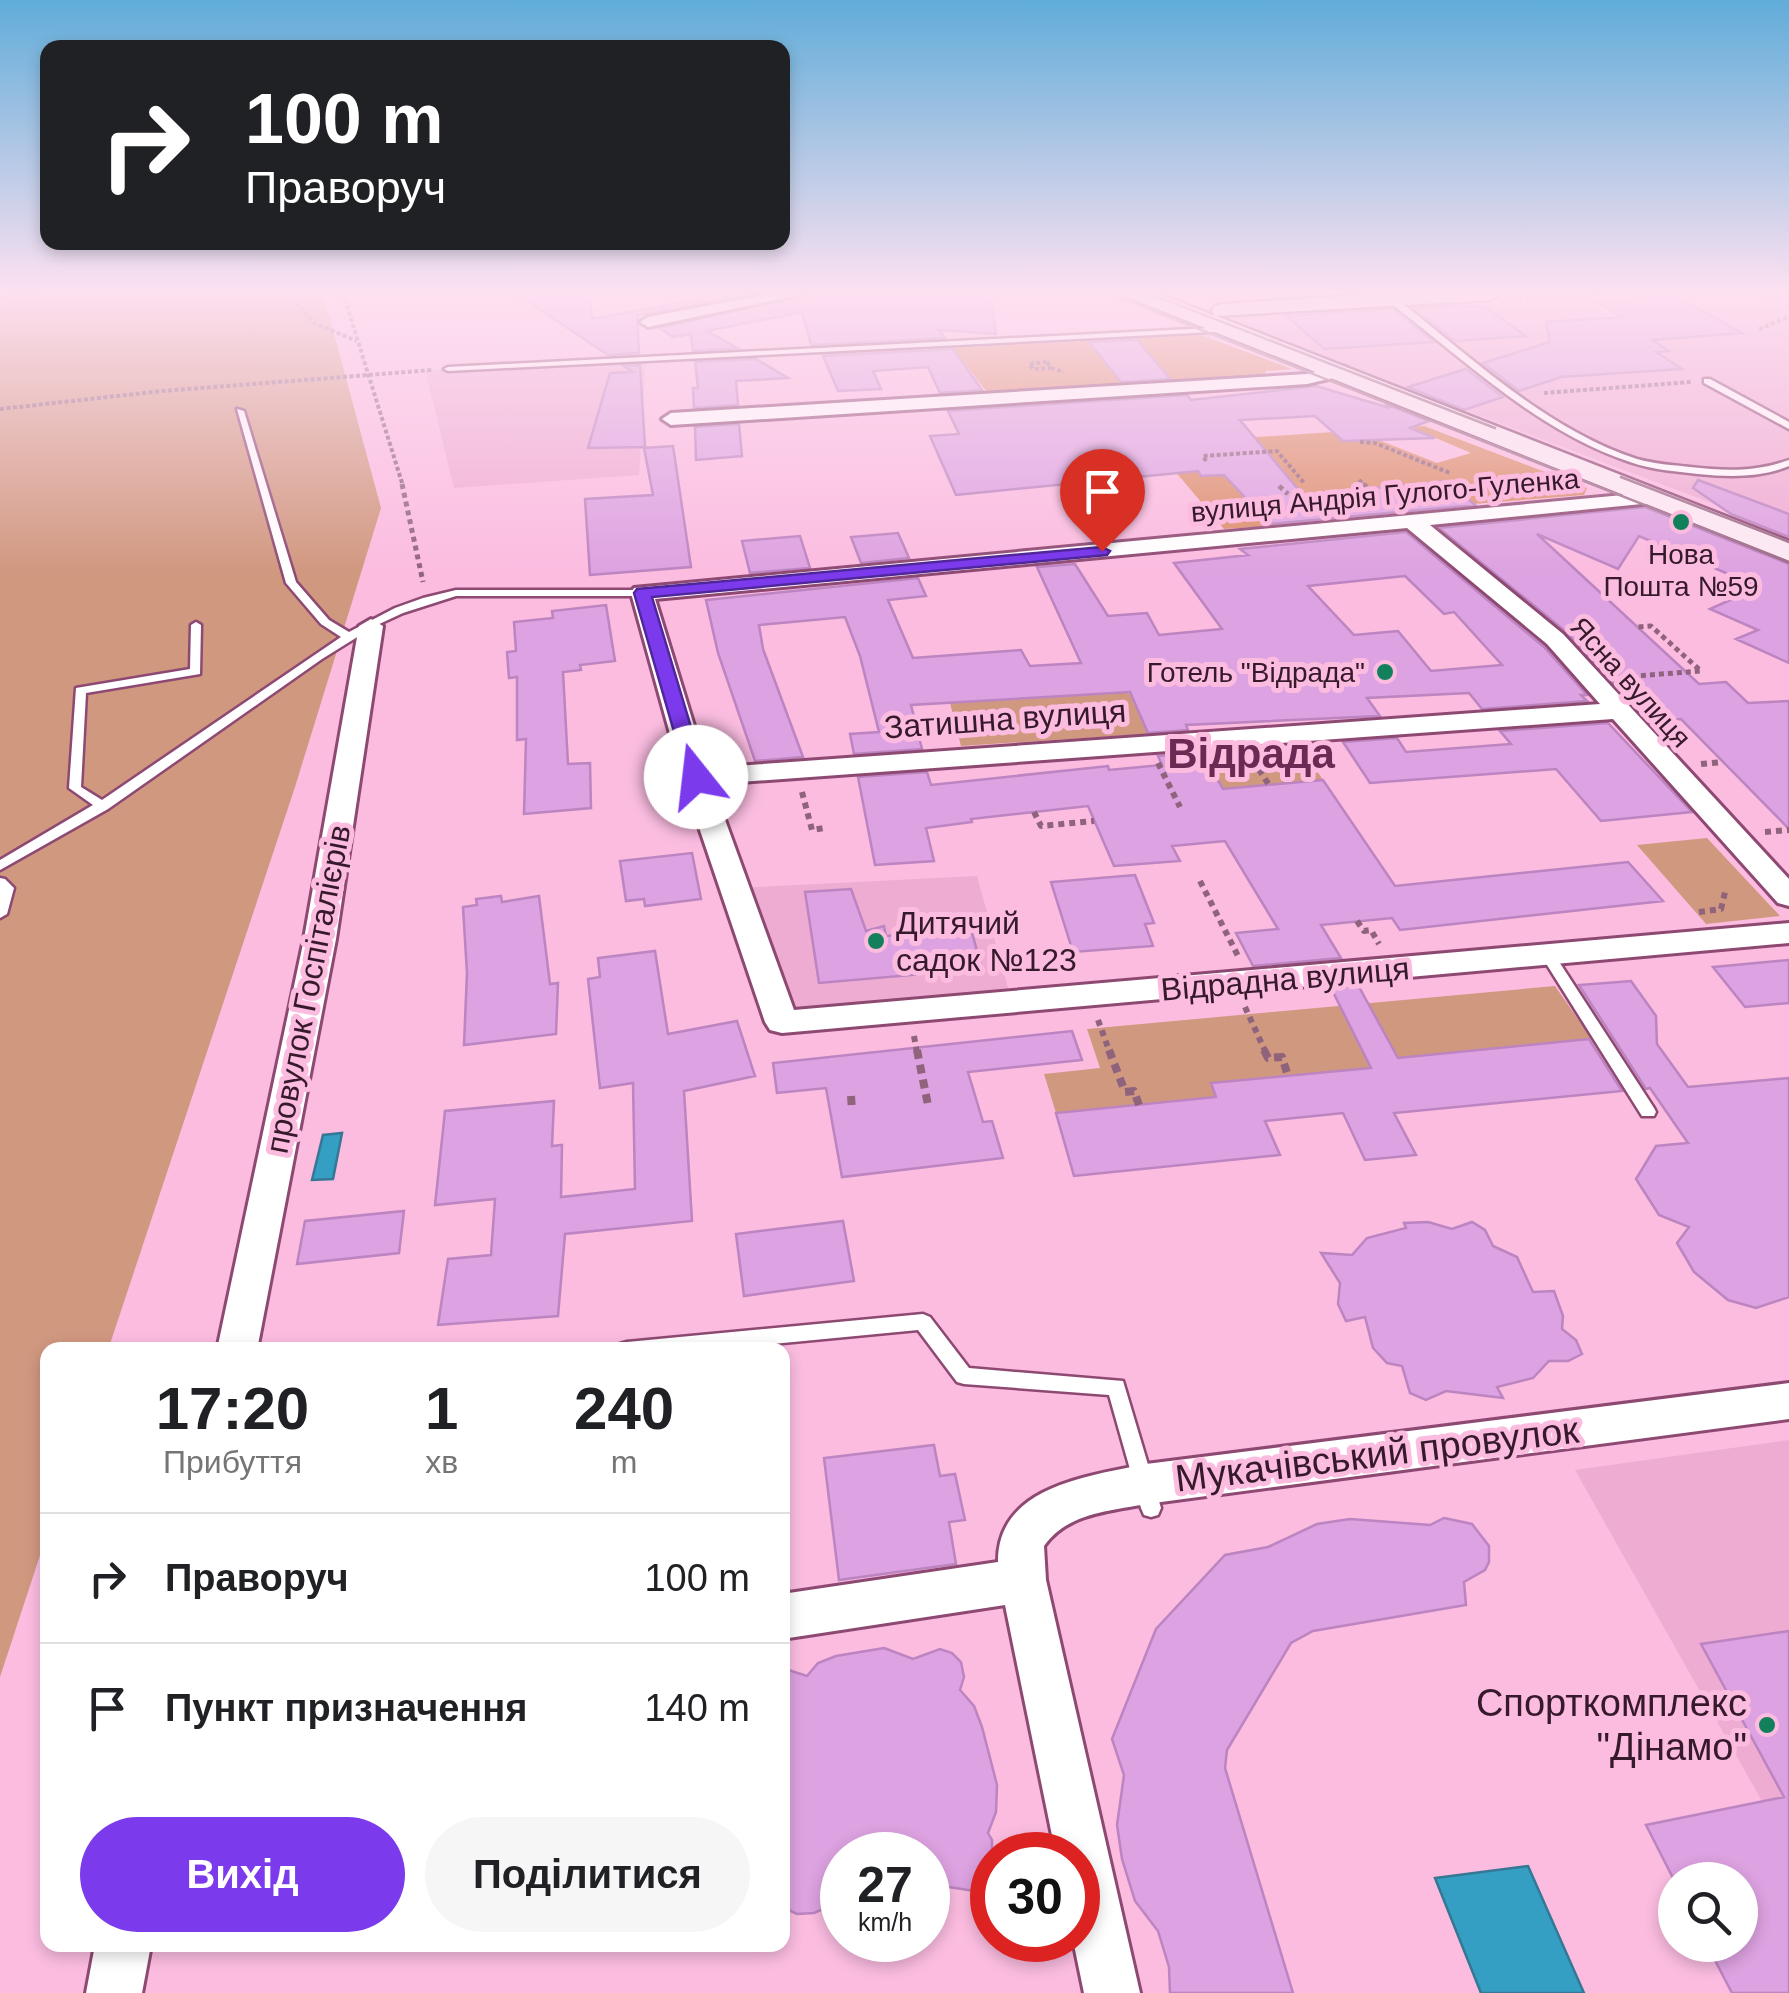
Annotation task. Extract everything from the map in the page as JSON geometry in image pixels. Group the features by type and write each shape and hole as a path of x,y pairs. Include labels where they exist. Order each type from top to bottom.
{"street":[{"path":"671,419 1196,386"},
{"path":"1377,386 1789,552"},
{"name":"вулиця Андрія Гулого-Гуленка","path":"642,593 1028,563 1655,498"},
{"name":"Ясна вулиця","path":"1414,523 1555,639 1789,896"},
{"path":"642,593 696,777"},
{"name":"провулок Госпіталієрів","path":"239,1342 320,939 360,632"},
{"name":"Затишна вулиця","path":"696,777 1617,711"},
{"name":"Відрадна вулиця","path":"696,777 782,1022 1789,933"},
{"name":"Мукачівський провулок","path":"1112,1993 1023,1580 1021,1545 1034,1519 1062,1505 1148,1496 1789,1401"},
{"path":"790,1616 1023,1580"},
{"path":"114,1993 122,1952"}],"lane":[{"path":"1502,386 1554,422 1624,458 1717,473 1755,472 1789,463"},
{"path":"1718,386 1789,426"},
{"path":"240,411 291,582 325,622 360,632"},
{"path":"1,869 103,806 360,632 426,598 475,593 642,593"},
{"path":"103,806 74,788 80,690 196,672 196,625"},
{"path":"0,882 7,888 0,914"},
{"path":"1549,956 1648,1112"},
{"path":"712,1342 924,1322 964,1376 1116,1387 1148,1496"}],"path":[{"path":"0,409 240,386"},
{"path":"370,386 408,504 426,598"},
{"path":"1514,395 1630,386"},
{"path":"1360,442 1375,442 1450,473"},
{"path":"1206,460 1203,456 1277,451 1305,484"},
{"path":"1359,480 1367,487"},
{"path":"1279,486 1288,494"},
{"path":"1471,489 1520,488"},
{"path":"1606,679 1701,672 1650,626 1638,627"},
{"path":"1245,746 1269,785"},
{"path":"1153,754 1180,807"},
{"path":"799,781 812,830 824,828"},
{"path":"1034,812 1041,826 1094,821"},
{"path":"1200,881 1240,959"},
{"path":"1238,992 1268,1058 1282,1057 1288,1076"},
{"path":"1092,1005 1125,1092 1134,1091 1139,1105"},
{"path":"910,1021 928,1105"},
{"path":"851,1096 852,1110"}],"shaded area":[{"path":"0,386 348,386 381,508 295,787 111,1342 40,1342 40,1555 0,1677"},
{"path":"429,386 644,386 639,475 454,488"},
{"path":"982,386 1103,386 988,393"},
{"path":"1400,386 1789,386 1789,532"},
{"path":"1424,426 1587,488 1584,495 1473,504 1446,481 1249,500 1272,526 1224,529 1152,444 1333,432 1376,439 1437,463 1471,453 1410,427"},
{"path":"1130,694 1148,734 961,746 950,703"},
{"path":"1305,753 1323,780 1223,789 1207,762"},
{"path":"1707,838 1780,916 1706,924 1637,845"},
{"name":"Дитячий садок №123","path":"977,876 1010,995 784,1020 737,888"},
{"path":"1555,986 1592,1039 1368,1061 1371,1068 1212,1083 1216,1097 1056,1113 1044,1074 1100,1068 1087,1029"},
{"path":"1789,1440 1789,1849 1575,1470"}],"water":[{"path":"342,1133 333,1179 312,1180 323,1135"},
{"path":"1528,1866 1584,1993 1481,1993 1435,1878"}],"building":[{"path":"606,386 641,386 645,447 588,448"},
{"path":"736,386 738,405 694,408 693,388"},
{"path":"836,386 881,389 838,391"},
{"path":"937,386 979,386 982,390 940,393"},
{"path":"1316,386 1390,408 1386,404 1429,421 1410,428 1435,438 1343,441 1315,416 1240,420 1303,495 1446,481 1475,505 1270,524 1224,475 1201,476 1198,471 956,495 930,436 959,434 948,411 1187,395 1191,400"},
{"path":"1488,386 1503,397 1464,410 1408,387"},
{"path":"739,424 742,456 696,460 695,427"},
{"path":"673,446 691,567 590,575 585,499 653,495 644,448"},
{"path":"1698,480 1789,514 1789,537 1731,514 1693,488"},
{"path":"1645,507 1789,564 1789,663 1736,639 1758,630 1710,609 1759,587 1639,536 1618,569 1537,534 1699,684 1726,682 1748,703 1789,701 1789,829 1681,719 1672,720 1644,690 1622,692 1565,631 1439,528"},
{"path":"1406,532 1544,647 1587,695 1581,695 1587,701 1482,709 1469,693 1367,698 1380,716 1186,725 1188,730 1148,733 1130,692 911,705 922,749 854,754 850,734 879,732 860,656 845,617 759,625 763,649 803,757 755,761 718,653 706,600 918,578 926,596 888,600 913,658 1021,650 1030,666 1081,663 1037,567 1075,564 1108,616 1147,613 1159,635 1222,629 1174,563 1248,555 1240,549","holes":["1405,576 1444,614 1454,612 1502,665 1431,671 1398,631 1354,635 1308,586"]},
{"path":"898,533 909,558 861,563 851,537"},
{"path":"800,536 810,568 750,573 742,541"},
{"path":"606,605 615,661 580,665 581,670 563,672 568,764 590,763 591,808 524,814 526,739 517,740 517,677 509,678 507,652 516,651 514,622 553,618 552,611"},
{"path":"1608,723 1692,812 1601,821 1556,769 1370,783 1343,742 1397,738 1406,752 1511,744 1500,731"},
{"path":"1201,752 1223,789 1323,780 1395,886 1628,862 1663,901 1400,930 1392,918 1321,925 1341,958 1253,966 1236,933 1278,929 1225,841 1172,846 1180,861 1114,866 1088,806 926,828 934,861 875,865 858,777 927,772 931,785 1108,766 1109,770 1162,765 1158,756"},
{"path":"692,853 701,899 645,906 644,899 626,901 620,861"},
{"path":"1135,875 1154,923 1145,924 1153,946 1073,952 1051,882"},
{"path":"851,889 866,931 884,926 886,936 971,929 982,969 819,983 805,892"},
{"path":"501,896 502,902 539,896 550,984 558,983 556,1034 464,1045 467,973 463,907 477,905 476,899"},
{"path":"655,951 668,1034 737,1021 755,1076 684,1091 692,1221 565,1234 558,1316 438,1325 448,1259 491,1255 495,1199 435,1205 445,1111 554,1101 552,1146 562,1145 561,1197 635,1189 633,1083 600,1088 588,979 600,977 598,958"},
{"path":"1789,960 1789,1003 1745,1007 1713,967"},
{"path":"1631,981 1656,1016 1657,1044 1688,1087 1789,1078 1789,1297 1756,1308 1728,1300 1694,1272 1677,1243 1689,1227 1659,1215 1636,1179 1656,1146 1688,1143 1650,1088 1646,1089 1579,985"},
{"path":"1358,985 1398,1058 1589,1039 1622,1091 1394,1113 1416,1155 1365,1160 1343,1113 1265,1121 1280,1155 1074,1176 1056,1113 1216,1097 1211,1083 1371,1068 1331,988"},
{"path":"1072,1031 1082,1060 968,1072 983,1122 992,1121 1003,1158 842,1177 826,1088 777,1093 773,1063"},
{"path":"404,1211 399,1253 297,1264 305,1221"},
{"path":"843,1221 854,1281 744,1296 736,1234"},
{"path":"1428,1222 1452,1229 1472,1222 1485,1230 1493,1246 1517,1257 1533,1292 1554,1291 1563,1316 1562,1329 1576,1340 1582,1354 1568,1361 1549,1361 1533,1378 1497,1387 1503,1398 1446,1391 1426,1400 1410,1393 1402,1366 1387,1363 1373,1348 1365,1317 1346,1321 1338,1304 1340,1283 1321,1253 1352,1255 1367,1238 1406,1228 1404,1223"},
{"path":"934,1445 940,1476 955,1474 965,1520 949,1522 956,1564 839,1580 824,1458"},
{"path":"1444,1518 1472,1524 1489,1546 1485,1570 1464,1582 1466,1605 1313,1631 1291,1643 1227,1750 1225,1768 1293,1993 1170,1993 1169,1967 1158,1931 1135,1901 1122,1859 1117,1825 1124,1775 1112,1739 1156,1629 1225,1555 1268,1547 1317,1524 1350,1519 1430,1525"},
{"path":"1789,1631 1789,1993 1732,1993 1716,1962 1758,1962 1758,1862 1665,1862 1646,1825 1784,1797 1701,1644"},
{"path":"884,1648 913,1659 940,1649 961,1662 964,1677 960,1690 974,1706 997,1785 996,1812 988,1832 970,1832 970,1890 950,1887 950,1832 820,1832 820,1910 797,1914 790,1911 790,1671 807,1676 818,1663"}],"tram line":[{"path":"1343,386 1789,562"},
{"path":"1387,386 1495,428"},
{"path":"1621,477 1789,542"}],"place":[{"name":"Нова Пошта №59","path":"1681,522"},
{"name":"Готель \"Відрада\"","path":"1385,672"},
{"name":"Дитячий садок №123","path":"876,941"},
{"name":"Спорткомплекс \"Дінамо\"","path":"1767,1725"}],"district":[{"name":"Відрада","path":"1251,753"}],"route":[{"path":"696,777 642,593 1102,551"}]}
